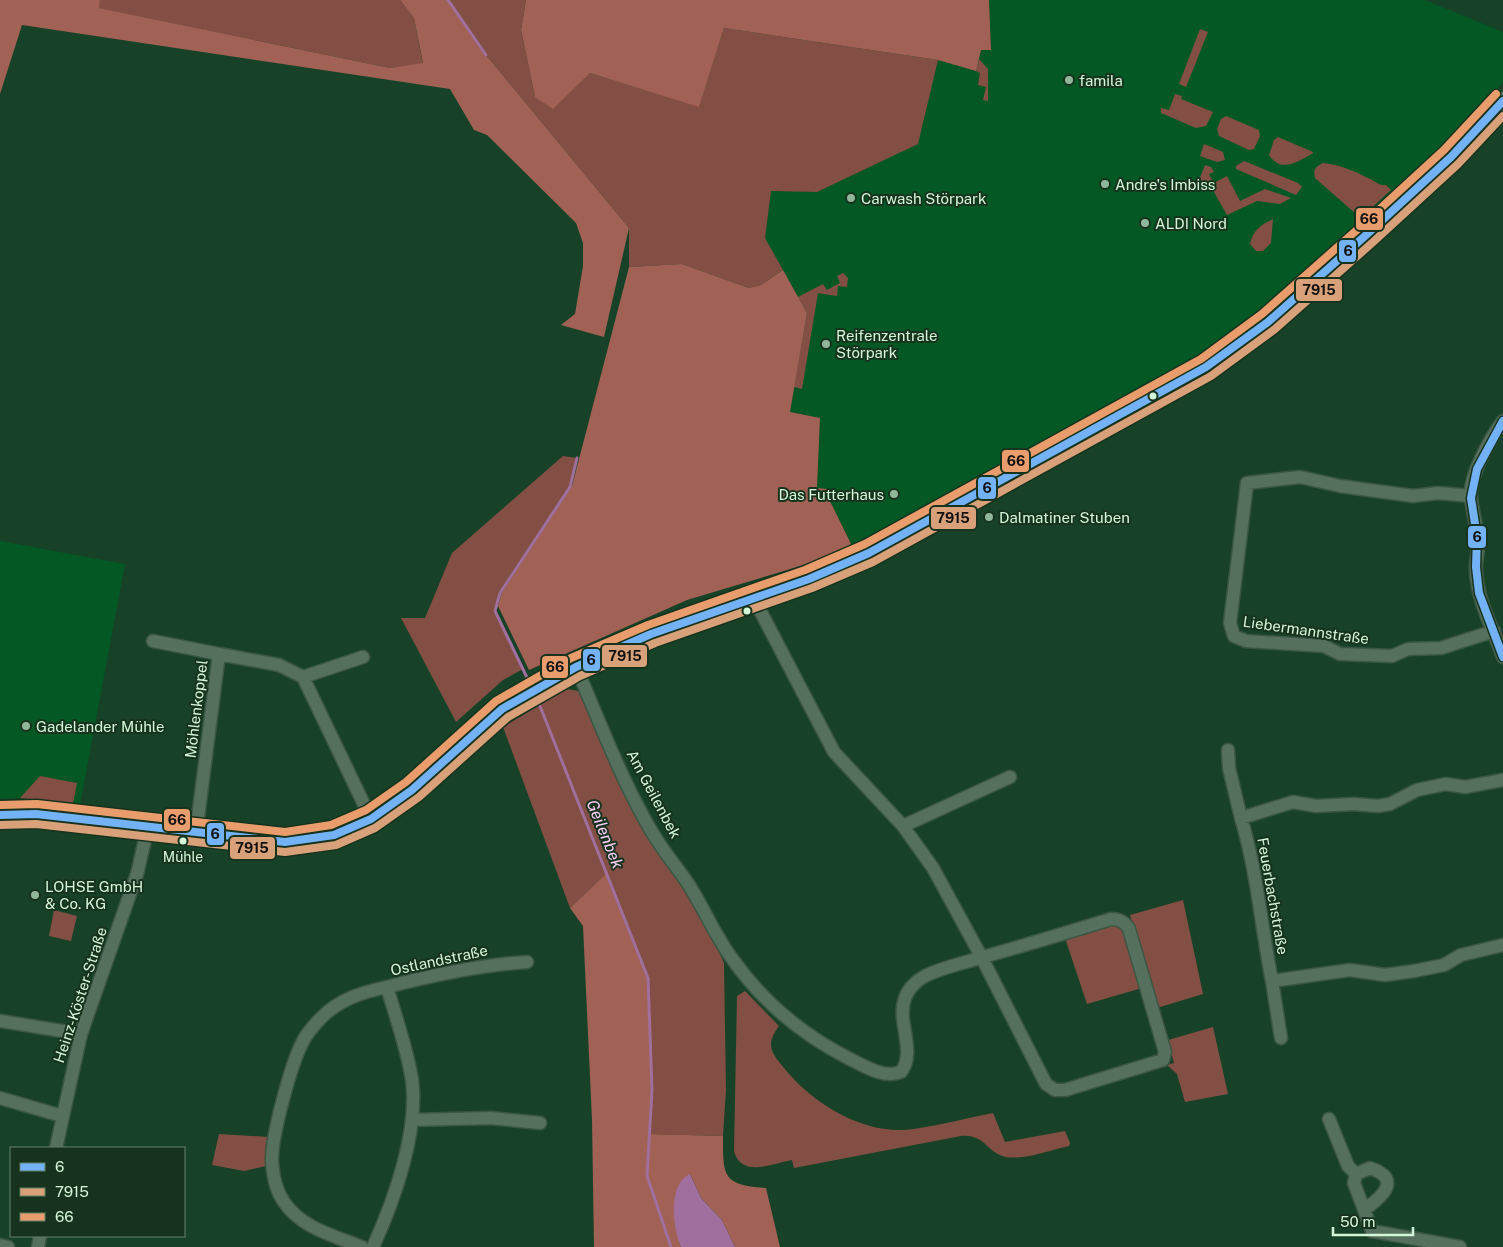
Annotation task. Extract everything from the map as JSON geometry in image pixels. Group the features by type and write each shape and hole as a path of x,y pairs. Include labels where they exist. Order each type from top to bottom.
{"main road":[{"path":"0,814 36,814 262,841 301,842 334,836 371,819 412,790 485,723 529,693 576,667 651,634 808,580 869,553 1161,392 1224,355 1268,322 1365,236 1451,156 1503,101"}],"street":[{"path":"1503,420 1492,435 1478,464 1471,496 1479,549 1476,569 1484,612 1494,631 1503,657"},
{"name":"Liebermannstraße","path":"1471,496 1438,493 1413,496 1340,486 1300,477 1243,480 1230,624 1234,636 1246,641 1324,646 1340,654 1392,656 1408,649 1441,648 1494,631"},
{"path":"754,599 834,752 903,826 943,885 1050,1088 1065,1090 1160,1062 1164,1058 1165,1052 1129,929 1122,921 1111,920 982,958"},
{"path":"153,641 219,654"},
{"name":"Möhlenkoppel","path":"196,833 219,654 279,665 303,676"},
{"path":"363,657 303,676 371,819"},
{"name":"Am Geilenbek","path":"576,667 618,764 652,832 688,884 730,956 751,984 778,1012 801,1030 851,1059 878,1072 890,1074 901,1072 907,1060 902,1011 909,990 924,976 982,958"},
{"name":"Feuerbachstraße","path":"1228,750 1229,768 1258,892 1261,928 1281,1038"},
{"path":"903,826 1010,777"},
{"path":"1241,818 1293,802 1316,806 1354,804 1378,806 1390,804 1417,790 1446,784 1465,787 1503,780"},
{"name":"Heinz-Köster-Straße","path":"56,1147 81,1034 137,874 148,827"},
{"path":"1272,981 1350,970 1380,975 1414,971 1444,965 1461,955 1503,945"},
{"name":"Ostlandstraße","path":"374,1246 405,1157 412,1120 412,1082 407,1056 387,987 450,971 527,962"},
{"path":"374,1246 308,1224 291,1211 275,1183 272,1149 297,1055 309,1032 323,1016 342,1002 361,993 387,987"},
{"path":"0,1021 81,1034"},
{"path":"0,1098 62,1116"},
{"path":"412,1120 491,1118 540,1123"},
{"path":"1329,1119 1348,1166 1356,1174"},
{"path":"1356,1174 1370,1168 1382,1172 1387,1180 1382,1198 1364,1210"},
{"path":"1356,1174 1354,1183 1372,1231 1460,1247"},
{"path":"0,1245 8,1247"}],"shaded area":[{"path":"0,0 100,0 99,8 390,68 423,63 414,18 400,0 448,0 486,55 629,228 604,337 561,325 575,314 583,266 583,243 576,223 487,135 474,130 450,89 22,25 0,94"},
{"path":"100,0 400,0 414,18 423,64 390,68 98,8"},
{"path":"448,0 526,0 521,30 535,97 590,73 699,106 724,28 938,60 918,144 817,192 771,191 765,238 783,270 761,285 749,288 682,264 629,267 629,228 486,55"},
{"path":"526,0 989,0 991,50 981,50 976,71 938,60 724,28 699,107 590,73 553,109 535,97 521,30"},
{"path":"989,0 1425,0 1503,32 1503,82 1444,147 1360,226 1245,325 1205,353 852,546 829,499 827,489 817,488 820,418 790,412 807,313 765,238 771,191 817,192 917,144 938,60 975,71 981,50 991,50"},
{"path":"1200,29 1208,32 1186,87 1179,84"},
{"path":"979,59 988,69 988,101 983,100 986,87 978,85 980,73 976,71"},
{"path":"1175,94 1182,96 1181,99 1213,112 1206,126 1196,128 1161,113 1161,108 1169,110"},
{"path":"1226,116 1259,130 1260,136 1254,149 1249,150 1219,136 1217,129 1221,119"},
{"path":"1278,137 1313,153 1290,164 1279,164 1269,155 1274,140"},
{"path":"1204,144 1223,152 1225,160 1217,162 1200,156"},
{"path":"1244,161 1298,183 1302,187 1296,195 1236,169 1236,166"},
{"path":"1323,163 1352,170 1379,184 1386,185 1391,190 1366,213 1356,214 1315,178 1315,169"},
{"path":"1205,165 1211,167 1214,172 1209,174 1212,180 1190,192 1187,186 1190,182 1197,185"},
{"path":"1227,176 1240,201 1265,189 1291,198 1280,204 1257,201 1227,215 1210,185"},
{"path":"1273,219 1271,243 1263,251 1256,251 1250,244 1253,235 1261,226"},
{"path":"682,264 749,288 761,285 783,270 807,313 790,412 820,418 817,488 827,489 829,499 852,546 837,555 687,600 529,670 498,606 502,592 572,486 629,267"},
{"path":"843,273 848,278 847,287 838,286 837,296 818,293 802,389 794,387 807,313 798,297 823,284 827,290 840,283 837,276"},
{"path":"563,456 577,458 570,487 500,593 495,611 523,669 503,680 456,722 401,618 425,618 452,553"},
{"path":"0,541 125,564 80,805 20,798 0,799"},
{"path":"567,689 578,691 644,827 709,930 724,963 726,1090 723,1136 649,1134 652,1090 606,875 570,908 503,727"},
{"path":"40,776 77,783 73,803 20,798"},
{"path":"606,874 648,977 652,1090 649,1134 723,1136 725,1169 728,1176 733,1181 741,1184 766,1188 780,1247 735,1247 722,1220 701,1198 690,1174 679,1242 681,1247 594,1247 592,1120 583,926 570,908"},
{"path":"1183,900 1203,994 1157,1008 1130,915"},
{"path":"54,910 77,916 71,941 49,936"},
{"path":"1112,924 1123,928 1142,988 1087,1004 1065,938"},
{"path":"745,991 779,1026 772,1038 771,1048 779,1062 796,1082 810,1094 842,1115 859,1123 877,1128 896,1130 914,1129 993,1113 1005,1142 1065,1131 1070,1143 1069,1146 1013,1158 999,1155 976,1138 961,1136 794,1168 792,1160 758,1167 750,1167 743,1164 734,1151 737,996"},
{"path":"1213,1027 1228,1094 1185,1102 1177,1074 1167,1065 1174,1063 1168,1040"},
{"path":"219,1134 269,1137 266,1166 244,1171 212,1165"},
{"path":"690,1174 701,1198 722,1220 735,1247 681,1247 674,1218 675,1196 683,1179"}],"waterway":[{"name":"Geilenbek","path":"448,0 486,55"},
{"name":"Geilenbek","path":"531,686 495,611 500,593 570,487 577,458"},
{"name":"Geilenbek","path":"536,696 648,978 652,1090 647,1176 671,1247"}],"transit line":[{"name":"66","path":"0,805 37,804 285,832 331,825 366,810 406,782 496,701 571,658 648,625 805,570 865,544 1201,359 1262,314 1358,229 1444,150 1496,94"},
{"name":"6","path":"0,815 36,814 285,842 334,835 371,819 412,790 502,709 576,667 651,634 809,579 869,553 1206,367 1268,322 1365,236 1451,157 1503,101"},
{"name":"7915","path":"0,825 36,824 285,852 336,845 375,828 419,797 508,717 580,676 655,643 812,588 873,562 1211,376 1275,329 1372,243 1458,164 1503,116"},
{"name":"6","path":"1503,421 1477,469 1471,498 1477,537 1476,567 1479,593 1503,657"}],"place":[{"name":"famila","path":"1069,80"},
{"name":"Andre's Imbiss","path":"1105,184"},
{"name":"Carwash Störpark","path":"851,198"},
{"name":"ALDI Nord","path":"1145,223"},
{"name":"Reifenzentrale Störpark","path":"826,344"},
{"name":"Das Futterhaus","path":"894,494"},
{"name":"Dalmatiner Stuben","path":"989,517"},
{"name":"Gadelander Mühle","path":"26,726"},
{"name":"Mühle","path":"183,841"},
{"name":"LOHSE GmbH & Co. KG","path":"35,895"}]}
